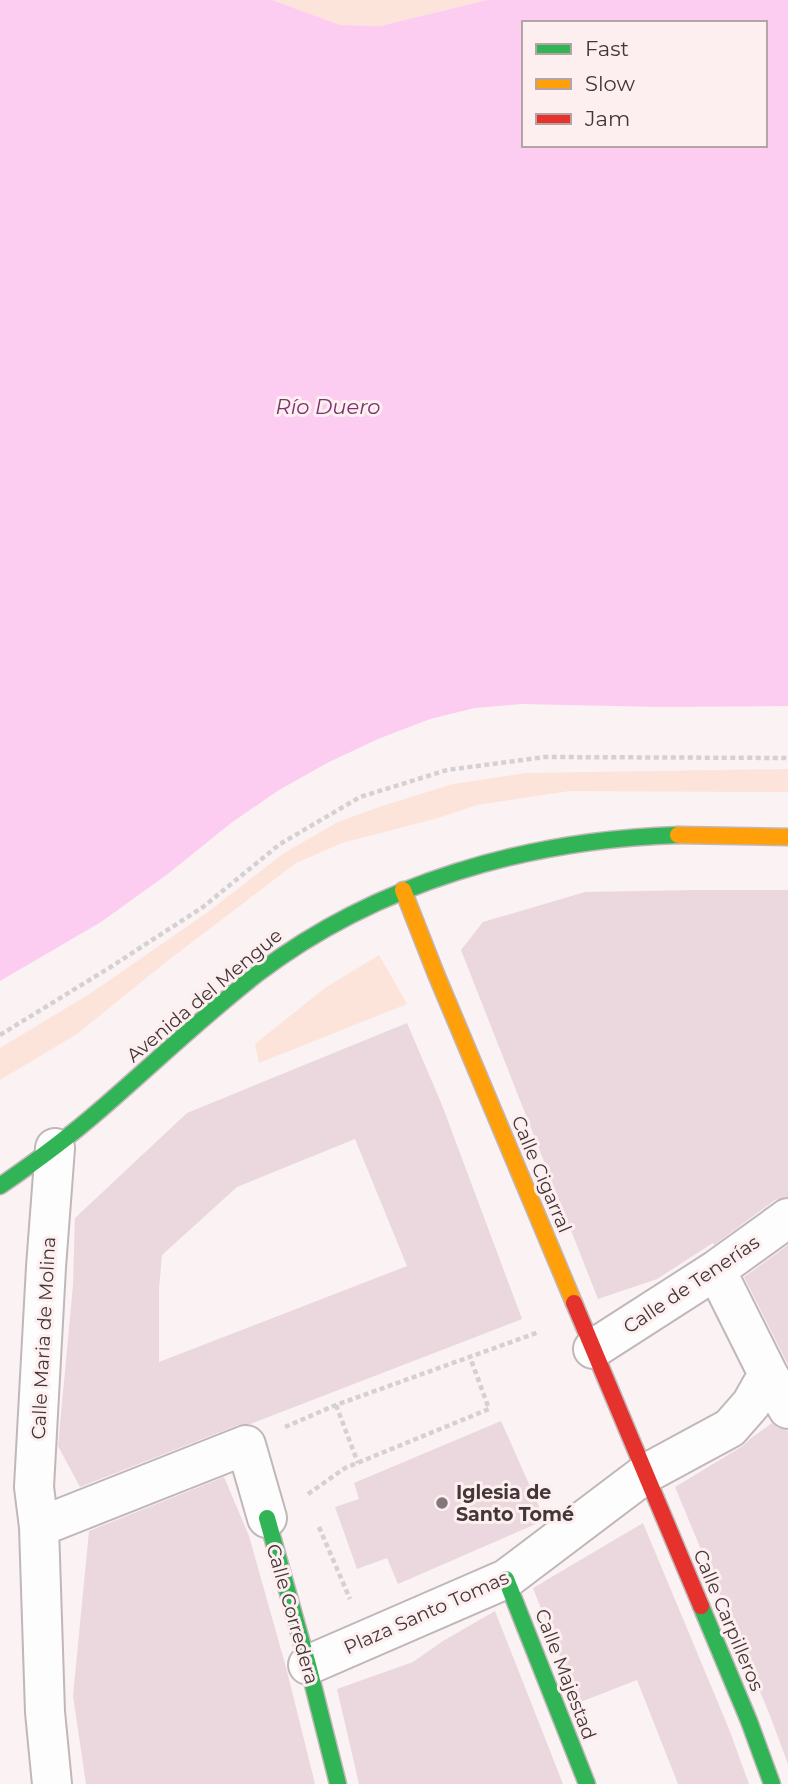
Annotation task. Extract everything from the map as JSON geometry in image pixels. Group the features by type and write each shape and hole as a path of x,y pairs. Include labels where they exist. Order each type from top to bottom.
{"street":[{"name":"Avenida del Mengue","path":"0,1186 55,1148 226,999 285,952 346,916 403,890 478,864 577,844 643,836 788,837"},
{"name":"Calle Cigarral","path":"403,890 645,1474"},
{"name":"Calle Maria de Molina","path":"52,1784 45,1712 34,1487 55,1148"},
{"name":"Calle de Tenerías","path":"586,1333 716,1270 788,1218"},
{"path":"716,1270 788,1409"},
{"name":"Plaza Santo Tomas","path":"308,1665 506,1579 645,1474 730,1428 751,1404 768,1374"},
{"name":"Calle Corredera","path":"38,1527 246,1445 308,1665 338,1784"},
{"name":"Calle Carpilleros","path":"645,1474 744,1709 772,1784"},
{"name":"Calle Majestad","path":"506,1579 587,1784"}],"path":[{"path":"0,1035 203,907 280,844 360,797 447,770 545,757 788,758"},
{"path":"281,1429 336,1405 470,1357 586,1333"},
{"path":"306,1496 345,1468 489,1409 470,1357"},
{"path":"336,1405 358,1462"},
{"path":"317,1521 355,1610"}],"shaded area":[{"path":"272,0 487,0 380,26 340,25"},
{"path":"788,769 788,792 570,791 477,805 342,843 296,863 77,1034 0,1080 0,1048 91,993 208,912 284,853 338,822 453,784 527,773"},
{"path":"379,955 407,1004 259,1063 255,1044 325,988"}],"water":[{"name":"Río Duero","path":"0,0 272,0 340,25 380,26 487,0 788,0 788,706 522,704 475,708 430,719 378,739 279,790 101,922 0,981"}],"building":[{"path":"788,890 788,1197 775,1200 714,1245 713,1243 657,1279 598,1299 461,950 483,922 585,892"},
{"path":"407,1023 442,1105 522,1319 80,1487 58,1446 73,1285 75,1218 187,1113","holes":["355,1139 407,1266 159,1362 162,1255 237,1187"]},
{"path":"788,1245 788,1365 744,1277"},
{"name":"Iglesia de Santo Tomé","path":"501,1421 545,1520 398,1584 387,1558 357,1569 335,1507 359,1499 354,1483"},
{"path":"772,1423 788,1431 788,1764 675,1487 741,1447"},
{"path":"224,1477 249,1536 315,1784 86,1784 73,1696 89,1531"},
{"path":"643,1523 729,1729 749,1784 678,1784 637,1680 578,1703 533,1588"},
{"path":"495,1611 563,1784 359,1784 337,1689 413,1662"}],"traffic: fast":[{"path":"0,1186 89,1119 257,974 304,942 353,914 404,891 511,857 566,846 678,835"},
{"path":"267,1518 338,1784"},
{"path":"506,1579 587,1784"},
{"path":"701,1606 772,1784"}],"traffic: slow":[{"path":"678,835 788,837"},
{"path":"403,890 574,1303"}],"traffic: jam":[{"path":"574,1303 701,1606"}],"place":[{"name":"Iglesia de Santo Tomé","path":"442,1503"}]}
